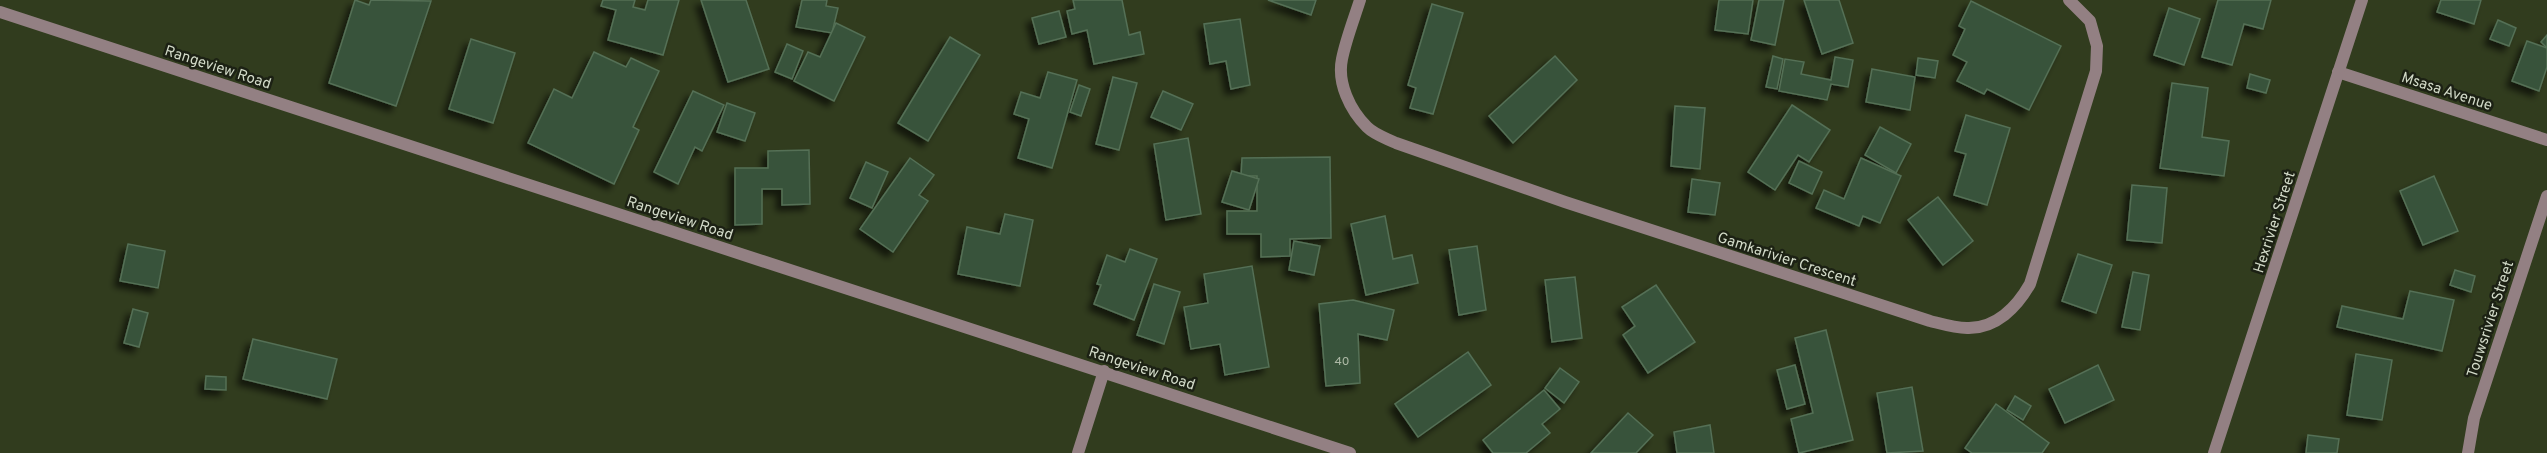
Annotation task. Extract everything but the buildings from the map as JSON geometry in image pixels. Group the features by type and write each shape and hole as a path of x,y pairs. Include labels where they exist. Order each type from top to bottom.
{"street":[{"name":"Gamkarivier Crescent","path":"1360,0 1342,60 1341,77 1350,104 1367,127 1376,134 1565,202 1930,321 1966,329 1984,327 1997,320 2012,309 2030,284 2096,71 2097,46 2090,21 2069,0"},
{"name":"Hexrivier Street","path":"2214,453 2362,0"},
{"name":"Rangeview Road","path":"0,12 1350,453"},
{"name":"Msasa Avenue","path":"2338,72 2547,140"},
{"name":"Touwsrivier Street","path":"2468,453 2474,418 2547,196"},
{"path":"1078,453 1104,371"}]}
